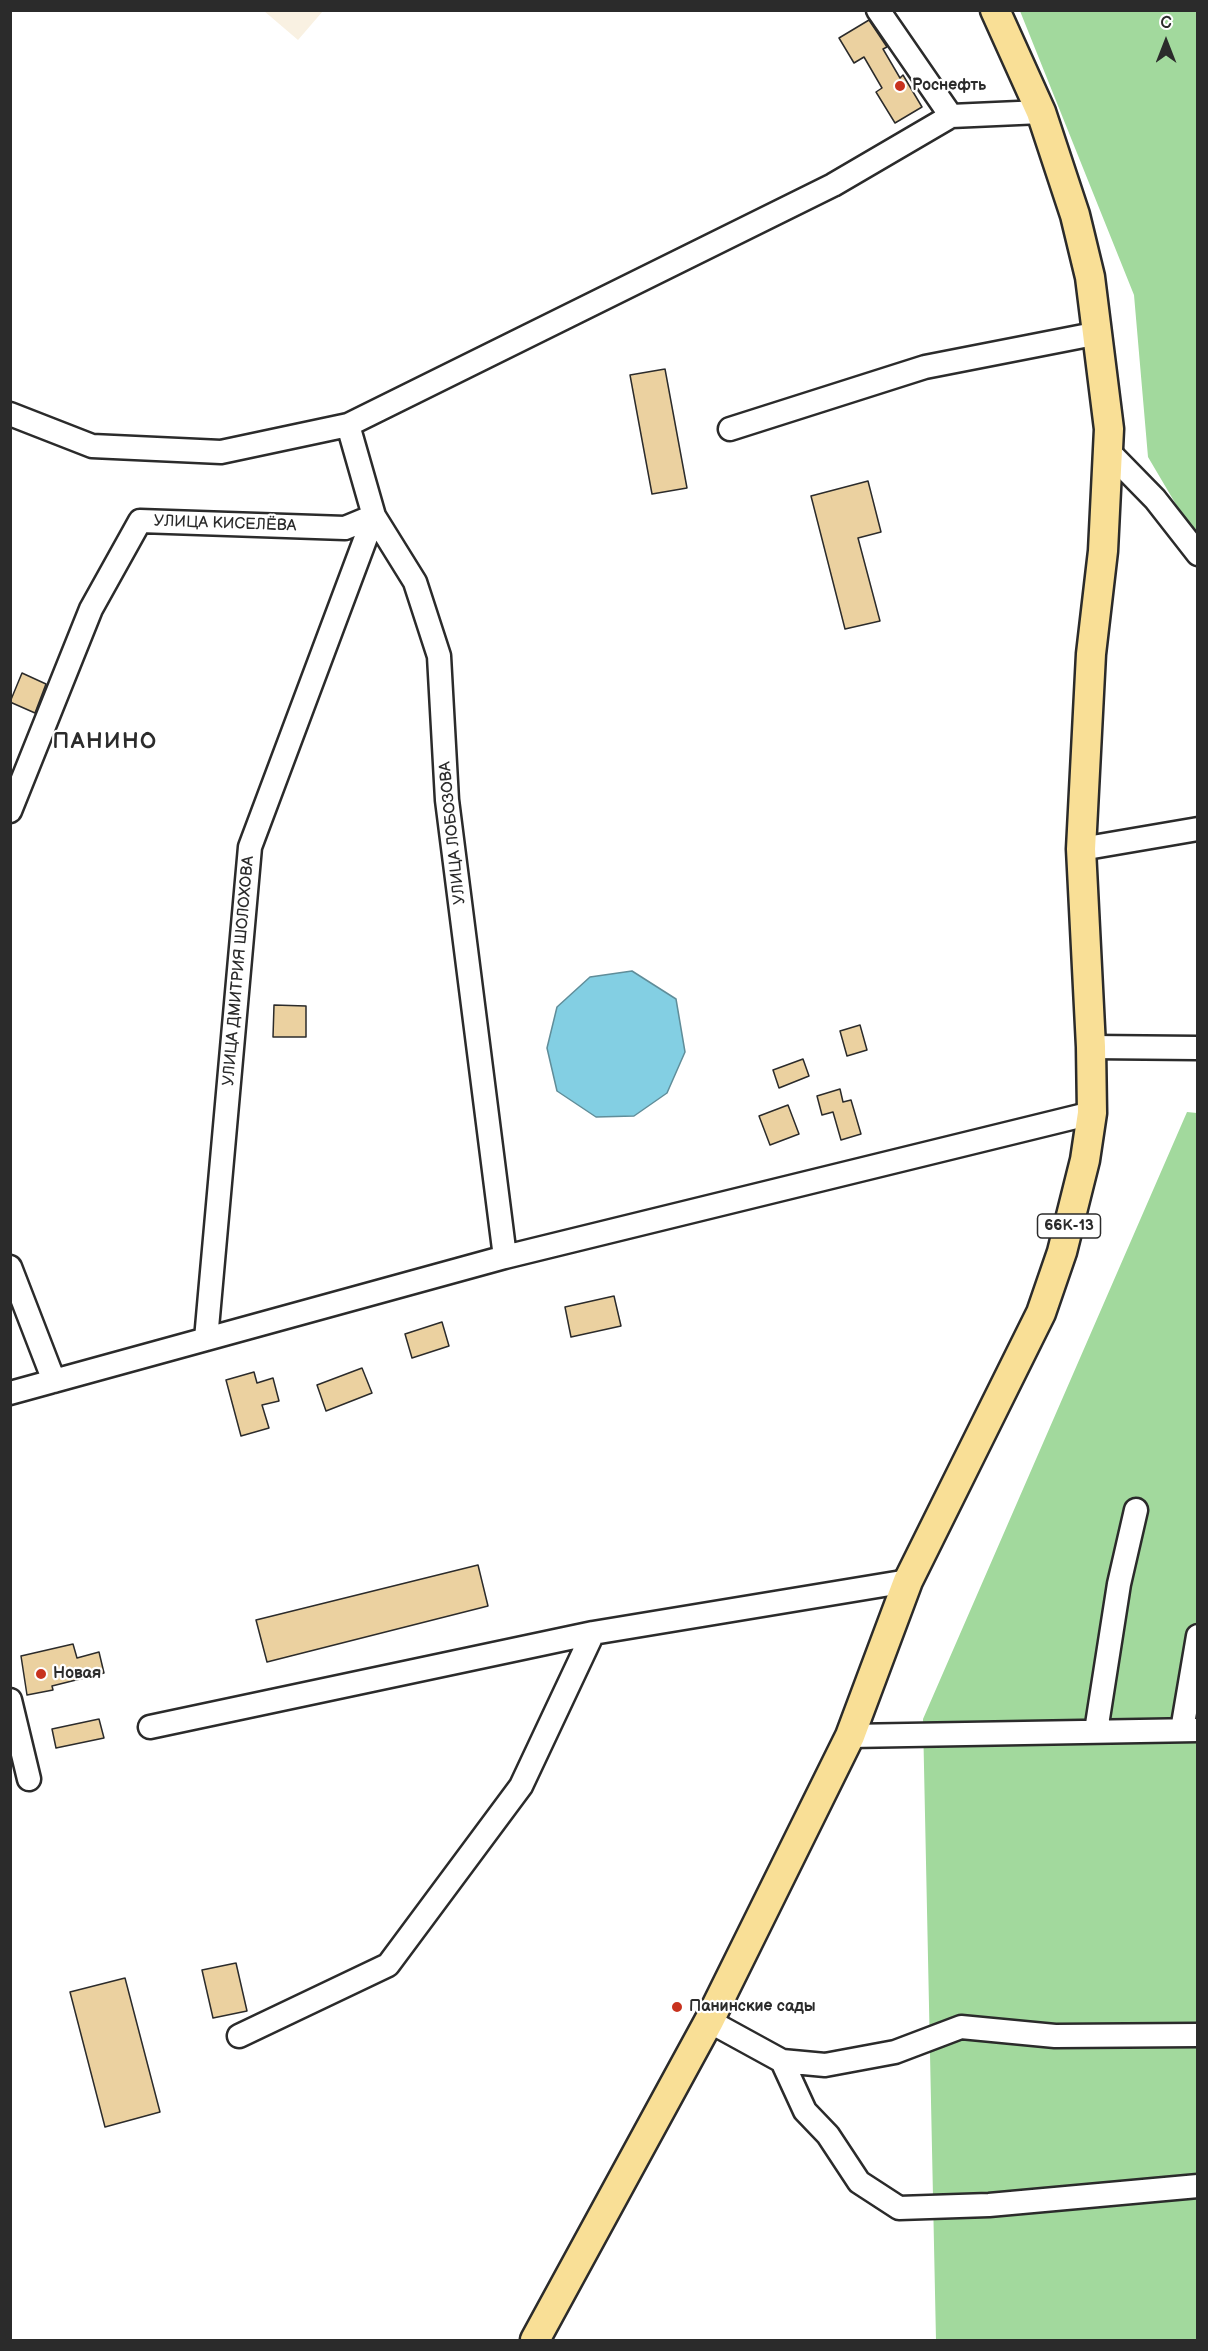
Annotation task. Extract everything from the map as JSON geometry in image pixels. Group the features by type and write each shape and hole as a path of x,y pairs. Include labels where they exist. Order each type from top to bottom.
{"main road":[{"name":"66К-13","path":"535,2340 709,2021 850,1736 908,1581 1041,1313 1062,1252 1077,1198 1092,1113 1081,849 1091,654 1103,551 1109,429 1099,333 1090,277 1075,215 1041,112 995,10"}],"street":[{"path":"878,10 951,116"},
{"path":"10,414 92,446 221,452 348,425 833,185 951,116 1041,112"},
{"path":"730,429 925,367 1099,333"},
{"name":"УЛИЦА ЛОБОЗОВА","path":"348,425 374,516 415,582 440,656 447,800 505,1257"},
{"path":"1108,451 1155,499 1197,554"},
{"name":"УЛИЦА КИСЕЛЁВА","path":"10,811 91,609 140,520 345,528 374,516"},
{"name":"УЛИЦА ДМИТРИЯ ШОЛОХОВА","path":"206,1339 250,847 374,516"},
{"path":"1081,849 1197,829"},
{"path":"1091,1047 1197,1048"},
{"path":"10,1393 505,1257 1092,1113"},
{"path":"10,1267 54,1381"},
{"path":"1096,1731 1119,1584 1136,1510"},
{"path":"150,1727 593,1633 908,1581"},
{"path":"239,2036 388,1965 521,1786 593,1633"},
{"path":"850,1736 1190,1730 1197,1636"},
{"path":"10,1700 29,1779"},
{"path":"709,2021 782,2061 825,2065 895,2052 961,2027 1055,2036 1197,2036"},
{"path":"782,2061 805,2111 828,2135 859,2182 898,2208 989,2205 1197,2186"}],"shaded area":[{"path":"264,11 323,11 298,40"}],"green space":[{"path":"1020,11 1197,11 1197,540 1148,457 1134,295"},
{"path":"1187,1112 1197,1113 1197,2340 936,2340 923,1719"}],"water":[{"path":"632,971 676,999 685,1052 667,1093 634,1116 596,1117 557,1091 547,1048 557,1007 590,977"}],"building":[{"path":"869,20 887,47 883,49 900,78 903,75 922,107 895,123 876,92 882,88 864,57 854,63 839,38"},
{"path":"665,369 687,488 652,494 630,375"},
{"path":"868,481 881,532 858,538 880,621 845,629 811,496"},
{"path":"22,673 46,684 35,713 10,702"},
{"path":"274,1005 306,1006 306,1037 273,1037"},
{"path":"860,1025 867,1050 847,1056 840,1031"},
{"path":"803,1059 809,1076 779,1088 773,1070"},
{"path":"840,1089 843,1102 851,1100 861,1134 841,1140 833,1112 822,1115 817,1096"},
{"path":"788,1105 799,1134 770,1145 759,1116"},
{"path":"614,1296 621,1326 571,1337 565,1307"},
{"path":"442,1322 449,1346 412,1358 405,1334"},
{"path":"362,1368 372,1393 326,1411 317,1385"},
{"path":"254,1372 257,1383 273,1378 279,1401 262,1405 269,1428 241,1436 226,1380"},
{"path":"478,1565 488,1606 267,1662 256,1620"},
{"path":"73,1644 77,1658 99,1652 104,1673 52,1686 53,1690 27,1695 21,1656"},
{"path":"99,1719 104,1738 56,1748 52,1729"},
{"path":"236,1963 247,2011 213,2018 202,1970"},
{"path":"125,1978 160,2112 105,2127 70,1992"}],"place":[{"name":"Роснефть","path":"900,86"},
{"name":"Новая","path":"41,1674"},
{"name":"Панинские сады","path":"677,2007"}],"district":[{"name":"ПАНИНО","path":"105,742"}]}
